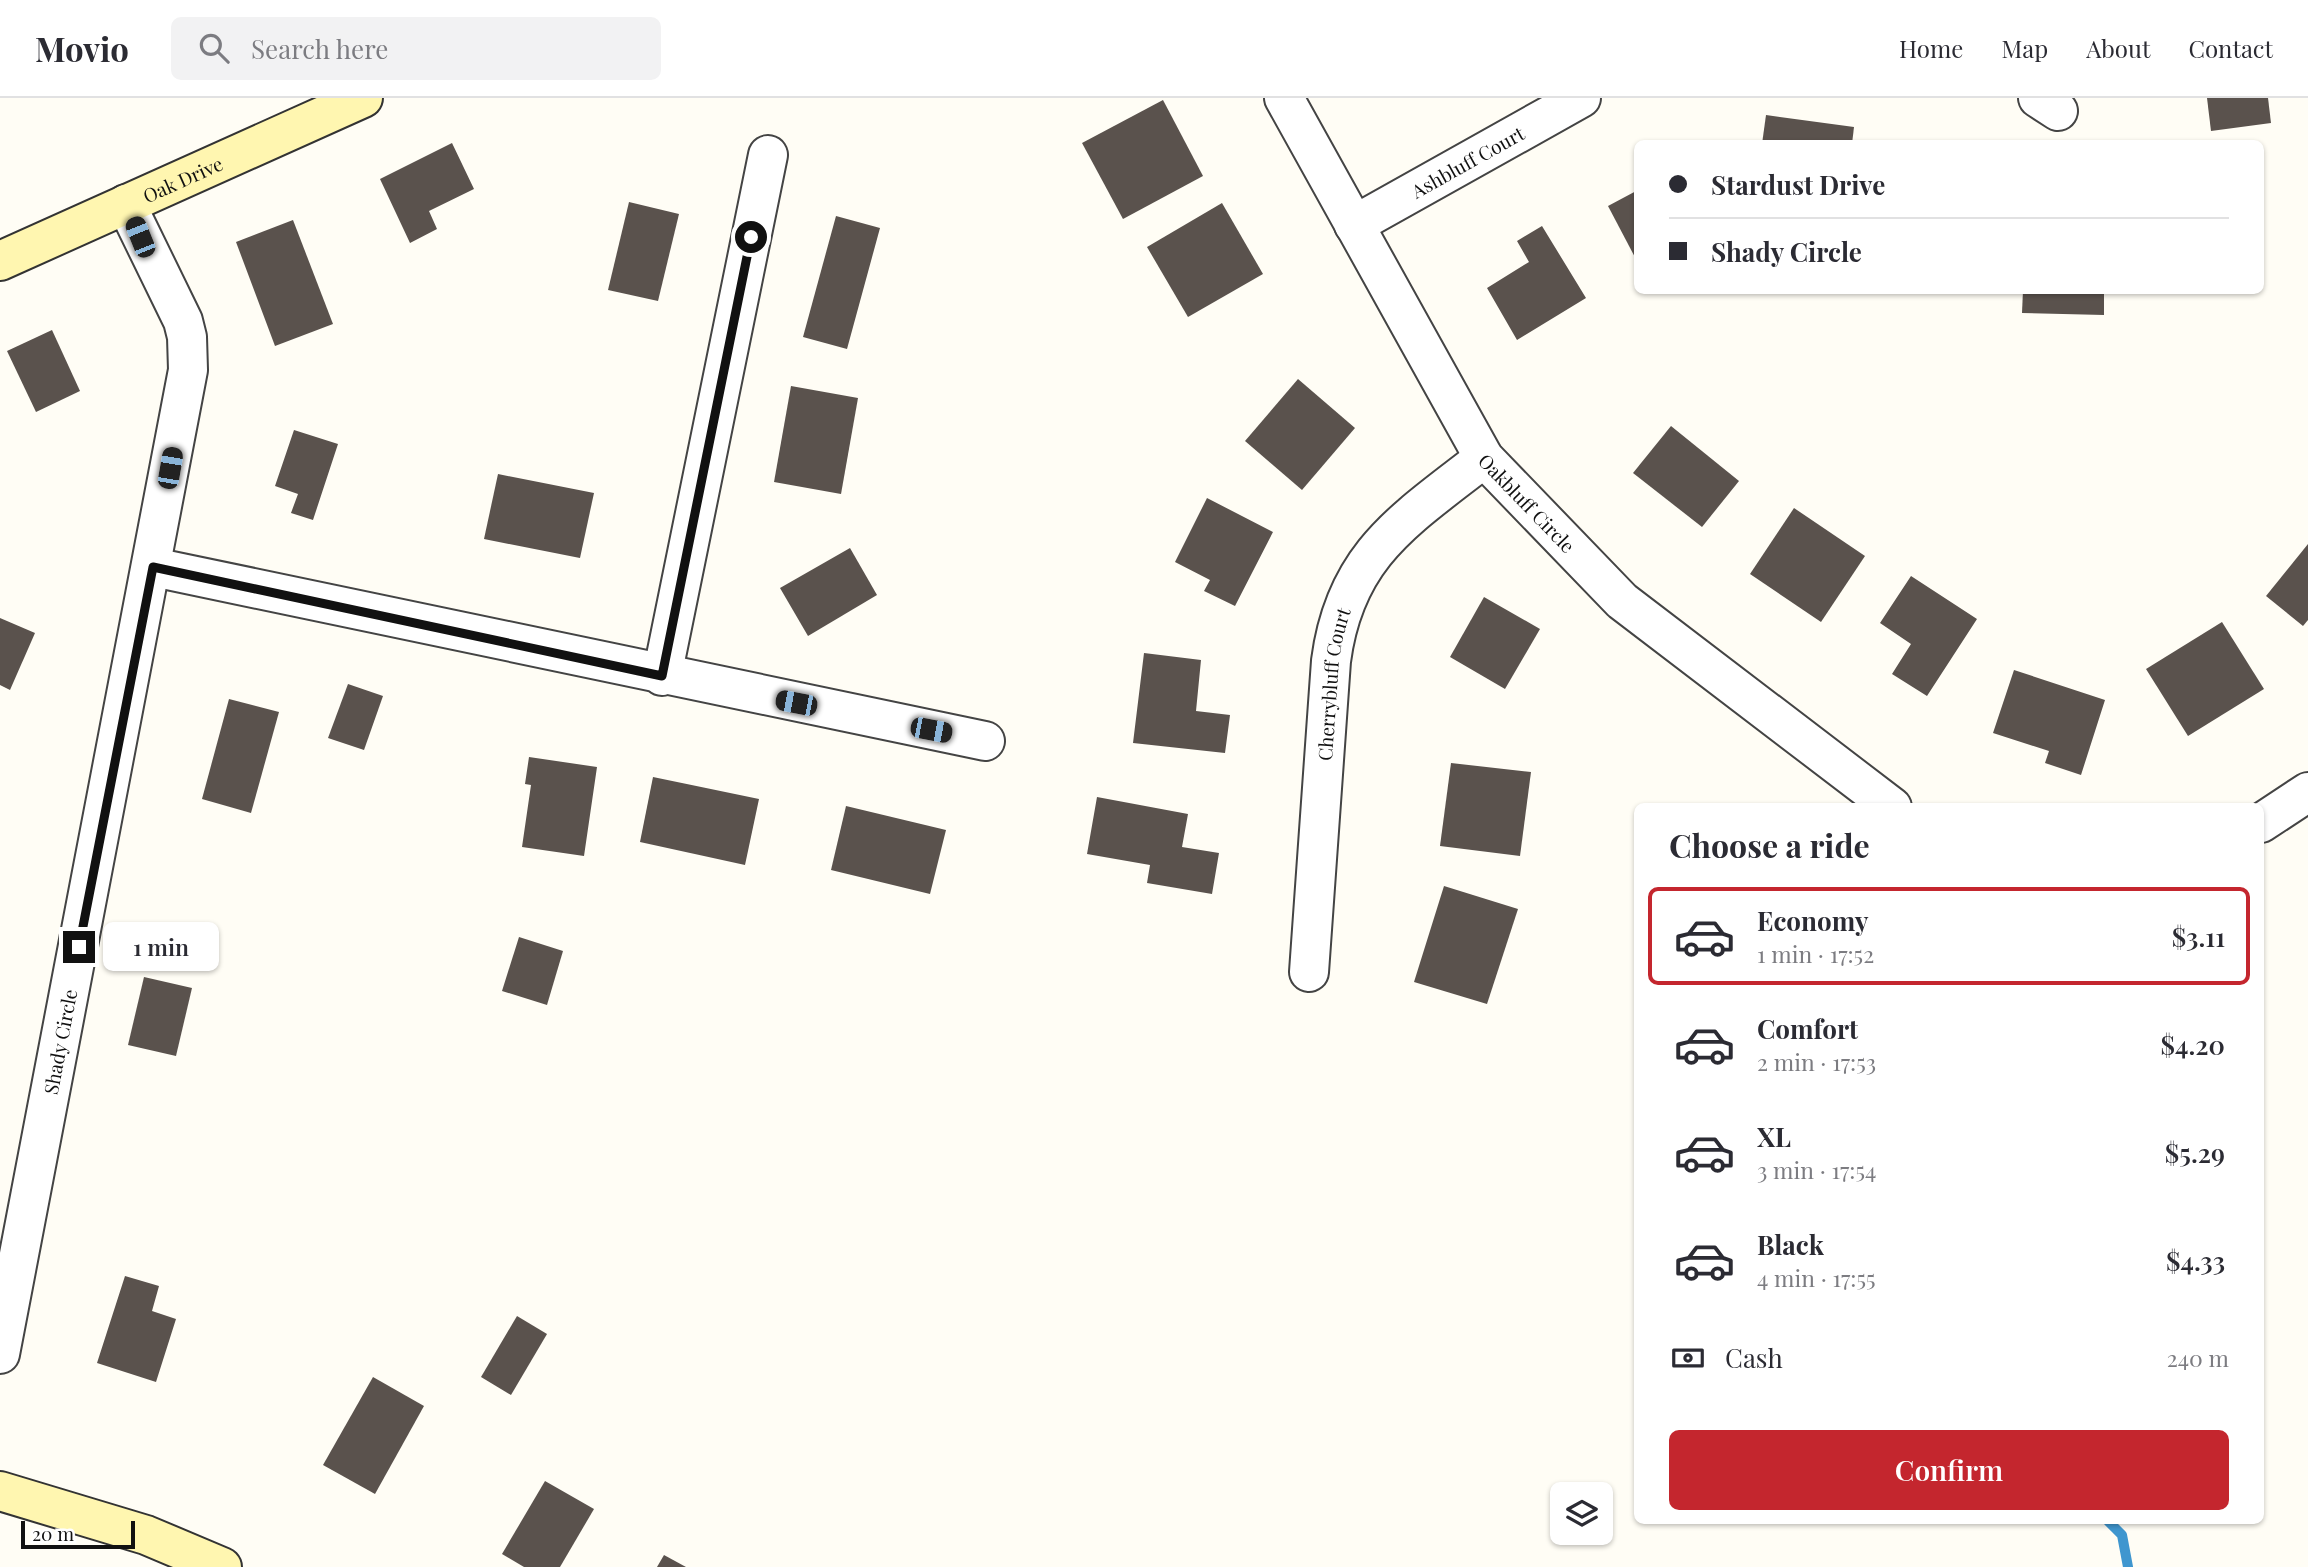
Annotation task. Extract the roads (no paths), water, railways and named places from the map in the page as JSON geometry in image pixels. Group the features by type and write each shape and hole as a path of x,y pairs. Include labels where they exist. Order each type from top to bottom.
{"street":[{"name":"Oak Drive","path":"0,261 363,98"},
{"name":"Oakbluff Circle","path":"1284,98 1484,458 1622,601 1887,803"},
{"name":"Ashbluff Court","path":"1354,225 1581,98"},
{"path":"662,676 768,155"},
{"name":"Shady Circle","path":"0,1354 153,567 188,370 187,337 183,321 126,204"},
{"name":"Cherrybluff Court","path":"1309,972 1331,661 1334,633 1345,596 1360,569 1387,539 1484,458"},
{"path":"153,567 662,676 985,741"},
{"path":"2264,821 2308,792"},
{"path":"0,1491 146,1535 222,1567"}],"waterway":[{"path":"2111,1524 2122,1535 2128,1567"}]}
